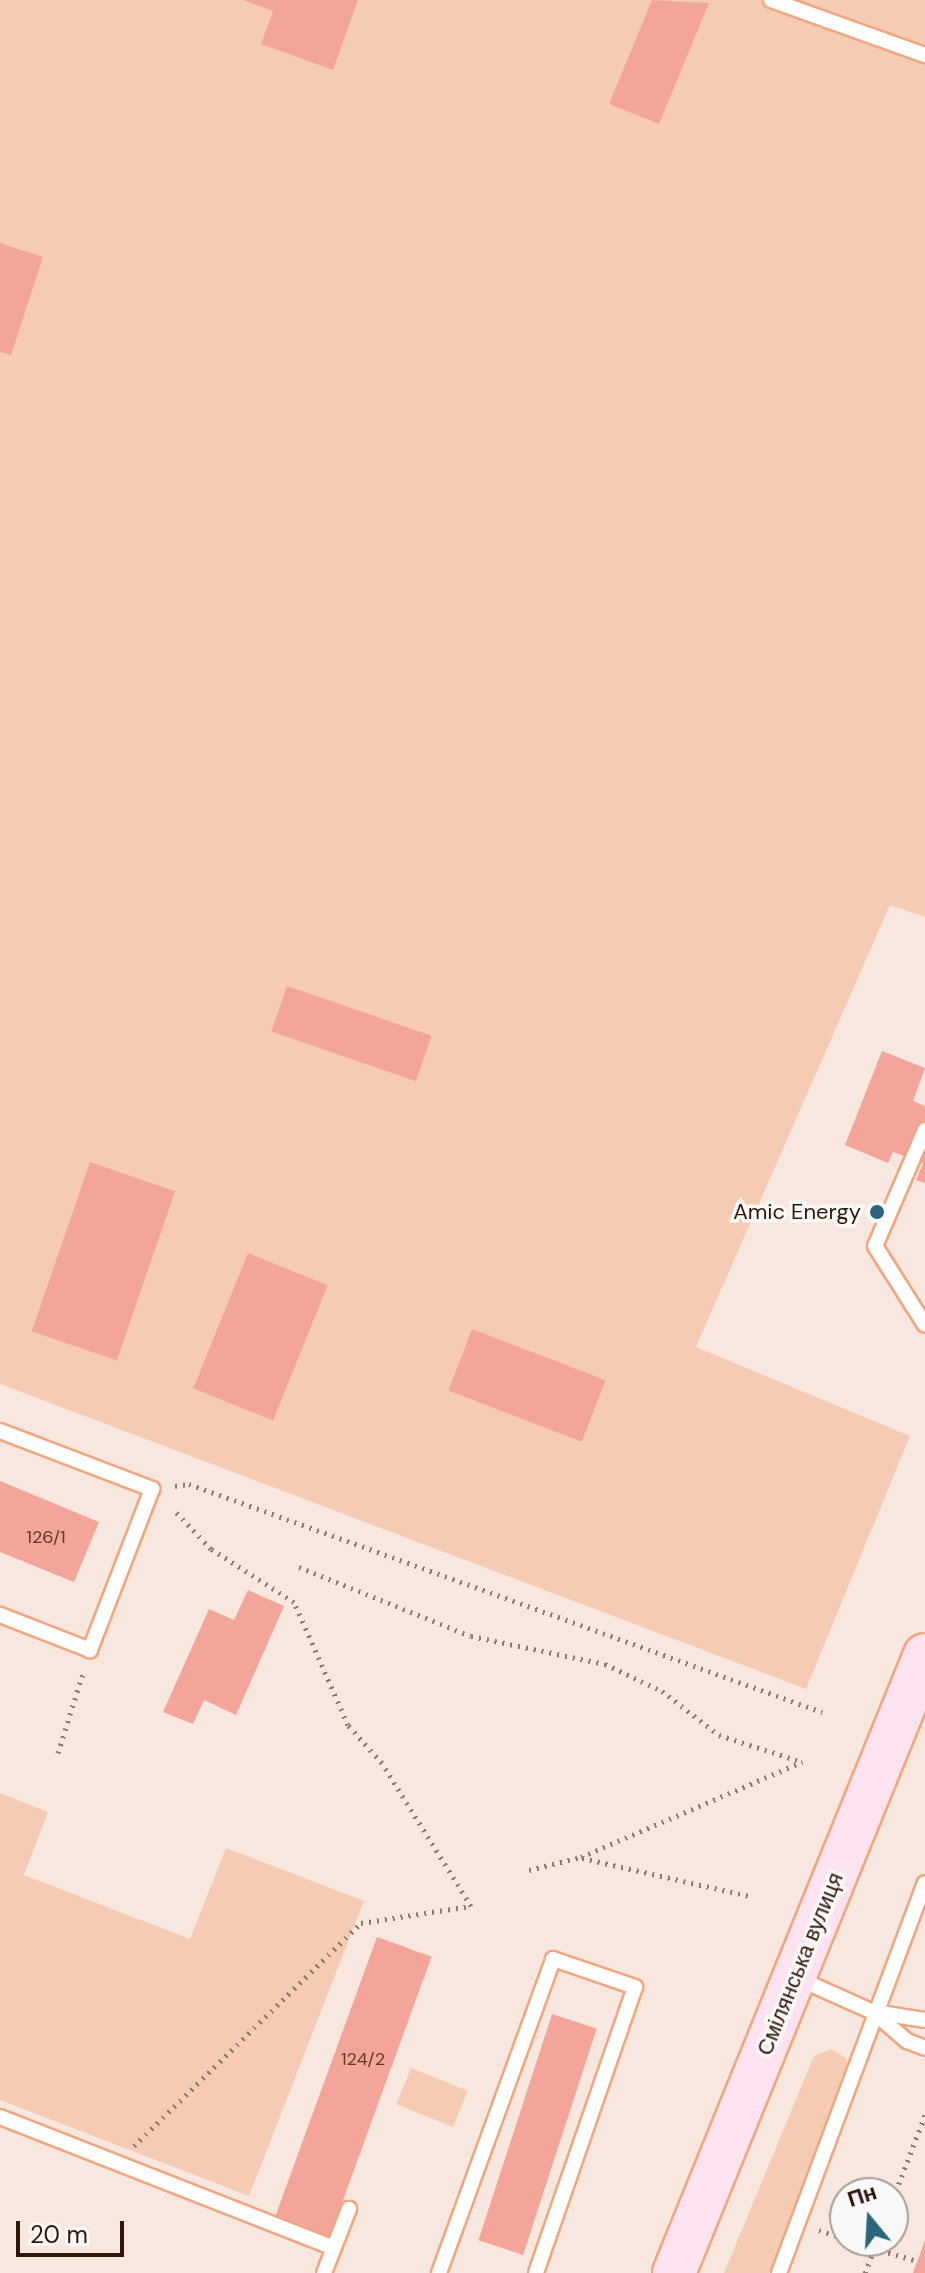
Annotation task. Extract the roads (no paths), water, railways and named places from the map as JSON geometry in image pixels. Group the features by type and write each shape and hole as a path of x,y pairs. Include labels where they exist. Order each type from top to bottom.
{"main road":[{"name":"Смілянська вулиця","path":"674,2273 925,1655"}],"lane":[{"path":"771,0 925,55"},
{"path":"925,1130 875,1246 925,1325"},
{"path":"0,1431 152,1489 90,1650 0,1615"},
{"path":"779,2273 873,2012 925,1883"},
{"path":"439,2273 553,1959 635,1987 536,2273"},
{"path":"795,1977 873,2012 925,2020"},
{"path":"873,2012 907,2041 925,2048"},
{"path":"0,2117 115,2165 331,2247"},
{"path":"324,2273 331,2247 349,2209"}],"place":[{"name":"Amic Energy","path":"877,1212"}]}
